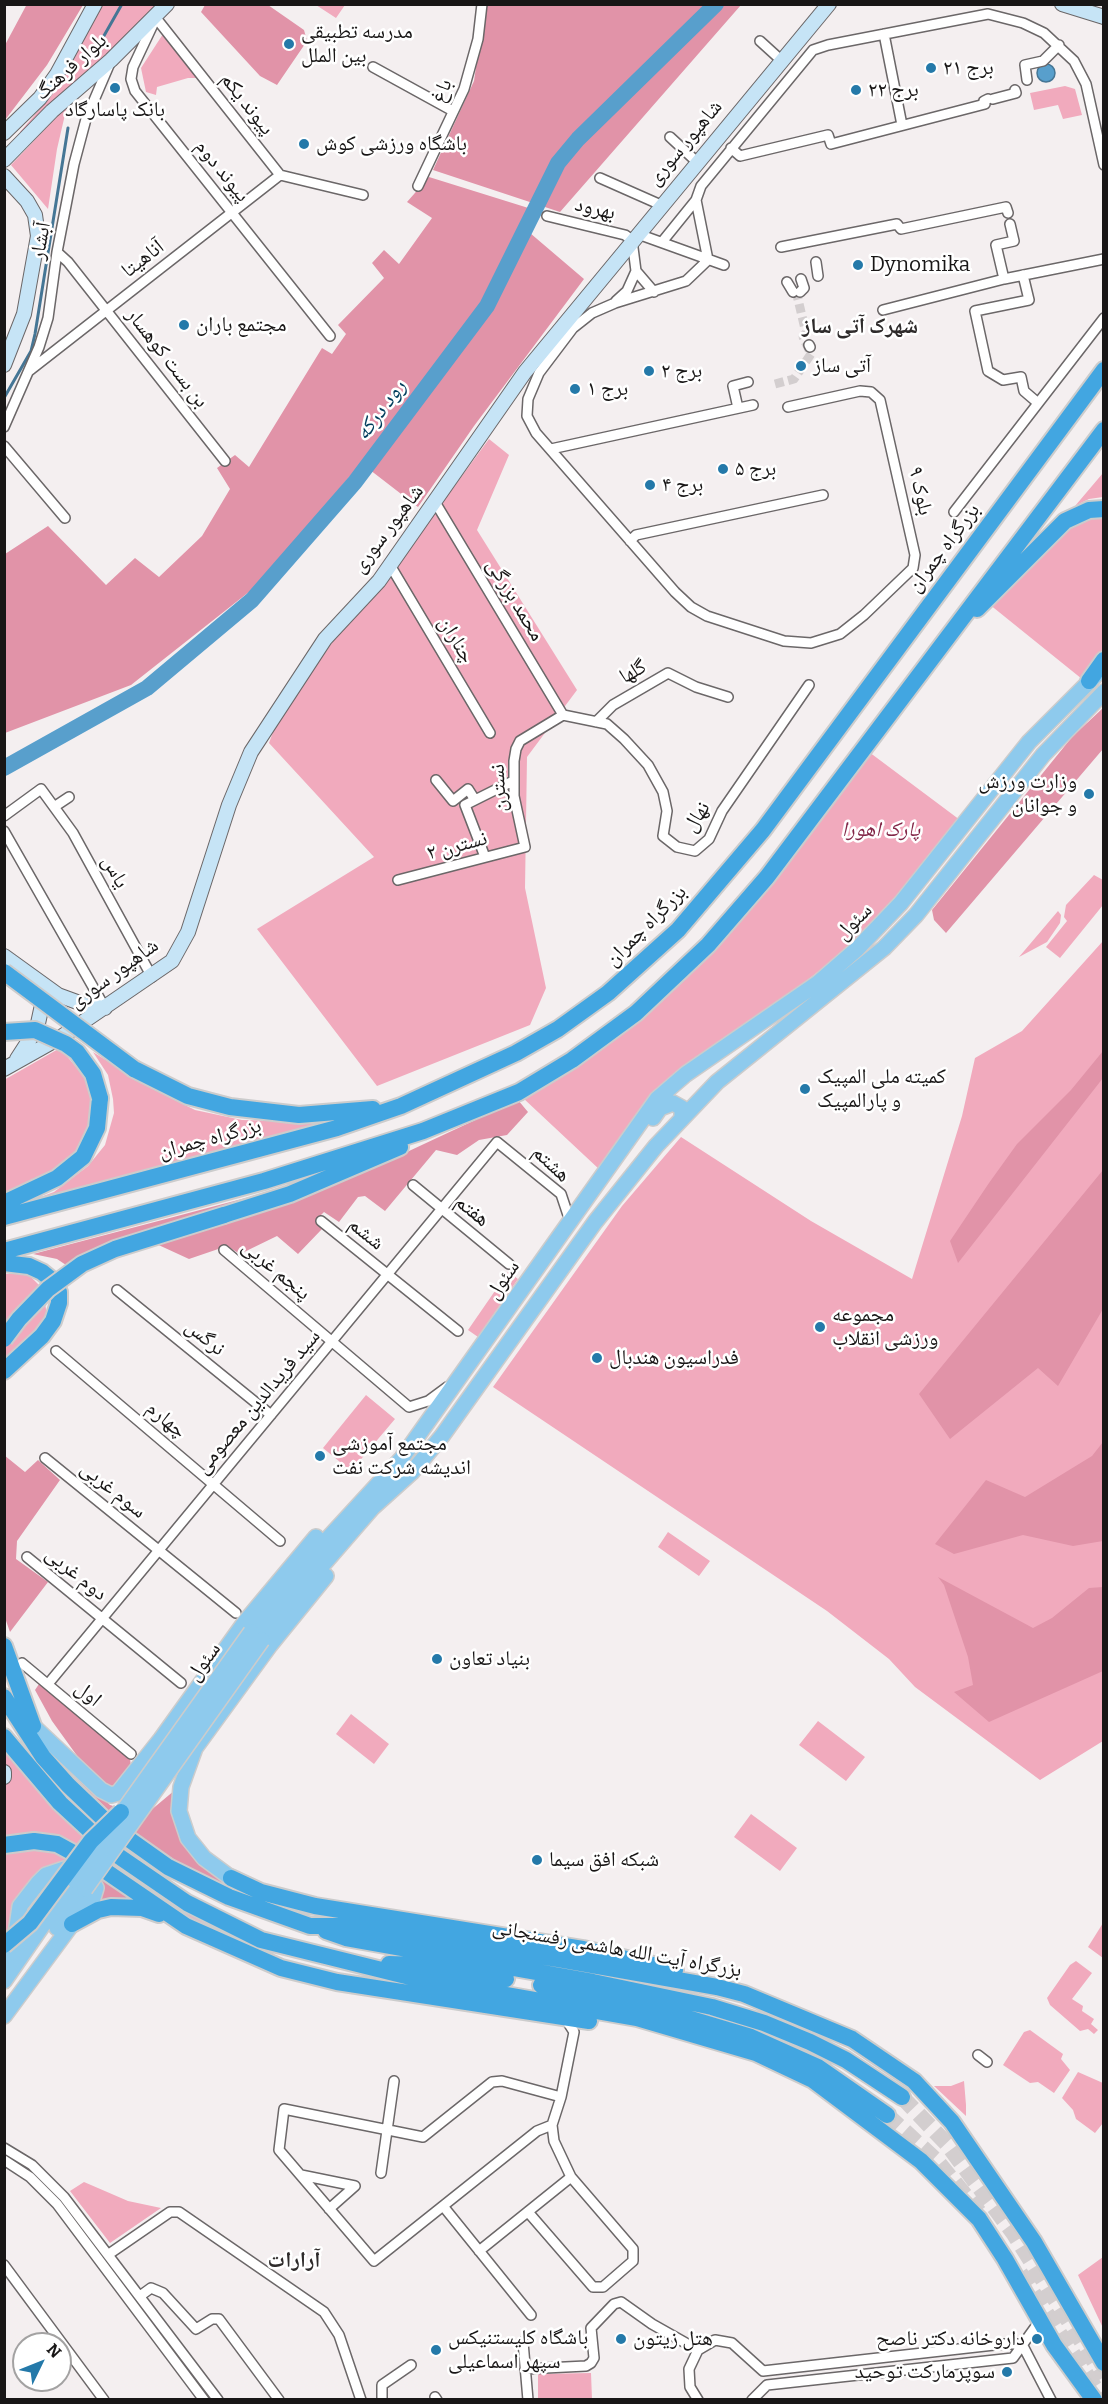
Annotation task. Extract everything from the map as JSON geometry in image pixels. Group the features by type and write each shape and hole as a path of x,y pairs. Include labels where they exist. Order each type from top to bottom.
{"highway":[{"name":"بزرگراه چمران","path":"4,1217 268,1147 401,1106 488,1068 558,1029 608,993 678,930 763,830 1104,370"},
{"path":"4,1251 264,1181 423,1131 519,1092 551,1074 636,1013 708,945 774,869 1104,430"},
{"path":"949,634 1004,585 1065,521 1089,510 1104,509"},
{"path":"1089,681 1104,660"},
{"path":"4,972 134,1069 188,1096 230,1107 299,1115 401,1106"},
{"path":"4,1032 35,1030 66,1044 77,1052 93,1074 100,1098 97,1128 83,1157 57,1178 4,1203"},
{"path":"4,1339 19,1319 48,1289 82,1264 115,1249 290,1194 396,1150 423,1131"},
{"path":"4,1263 29,1266 42,1272 56,1287 59,1303 53,1321 42,1336 4,1371"},
{"path":"4,1646 33,1726"},
{"path":"4,1688 33,1726 68,1785"},
{"name":"بزرگراه آیت الله هاشمی رفسنجانی","path":"4,1697 21,1727 68,1785 128,1840 168,1868 229,1898 346,1938 592,1982 712,2007 764,2023 810,2042 854,2065 902,2097"},
{"path":"4,1737 60,1803 114,1853 187,1903 312,1968 415,1993"},
{"path":"4,1945 30,1923 91,1841 121,1812"},
{"path":"4,1845 34,1841 57,1844 101,1868 186,1926"},
{"path":"231,1878 261,1892 315,1906 634,1959 671,1968 717,1987"},
{"path":"72,1924 98,1910 126,1906 149,1910 281,1968 337,1982 658,2032 694,2034"},
{"name":"بزرگراه آیت الله هاشمی رفسنجانی","path":"310,1926 361,1928 717,1987 744,1994 852,2040 901,2070 929,2095 952,2122 1018,2216 1053,2272 1104,2363"},
{"path":"261,1940 358,1962 426,1981 637,2018 756,2053 813,2080 921,2161 979,2220 1041,2319 1081,2400"},
{"path":"358,1962 419,1965 517,1980 625,2001 696,2019 751,2037 818,2067 887,2115"},
{"path":"1054,2345 1094,2400"}],"main road":[{"name":"سئول","path":"4,1981 80,1884 321,1546 402,1458 650,1108 669,1087 801,996 857,950 901,903 1029,742 1104,668"},
{"name":"سئول","path":"4,2002 80,1884 121,1812 257,1636 294,1598 372,1508 412,1472 447,1429 602,1213 682,1119 741,1062 884,948 916,915 1043,755 1104,692"},
{"path":"622,1148 643,1133 665,1105 679,1106 683,1113 682,1119"},
{"path":"33,1726 91,1780 111,1795 117,1793 161,1739 245,1622 298,1557 363,1487 402,1458"},
{"path":"161,1739 129,1795 130,1802 139,1809 152,1806 270,1645 412,1472"},
{"path":"195,1748 179,1800 183,1825 195,1849 231,1878"},
{"path":"4,1959 13,1948 20,1906 28,1892 54,1871 73,1870 87,1876 96,1888 92,1901 72,1924 4,2016"}],"street":[{"name":"بلوار فرهنگ","path":"4,133 40,98 57,74 95,4"},
{"name":"بلوار فرهنگ","path":"4,160 52,111 156,18 167,4"},
{"name":"باغ","path":"418,186 470,71 478,39 482,4"},
{"name":"شاهپور سوری","path":"8,1067 46,1047 152,977 172,961 188,932 229,805 251,753 325,639 390,565 525,372 829,4"},
{"path":"1062,4 1104,17"},
{"path":"1094,4 1104,8"},
{"path":"662,242 696,200 701,186 813,50 988,14 1023,22 1059,45 1074,61 1086,84 1104,165"},
{"name":"پیوند یکم","path":"156,18 280,175"},
{"name":"پیوند دوم","path":"156,18 133,67 131,79 135,91 330,336"},
{"path":"884,34 902,125"},
{"path":"760,41 782,61"},
{"path":"731,148 740,156 828,135 831,144 985,104 984,101 1016,93 1014,83 1026,80 1025,65 1043,61 1059,45"},
{"name":"آبشار","path":"4,427 39,347 48,318 57,252 74,164 86,119 111,60"},
{"path":"373,67 453,111"},
{"path":"670,137 697,162"},
{"path":"280,175 363,195"},
{"name":"آناهیتا","path":"28,372 280,175"},
{"path":"4,176 27,201 35,215 38,236 24,314 4,364"},
{"path":"600,178 661,205"},
{"path":"696,200 708,260 686,281 615,303 592,313 573,328 539,373 532,390 527,416 551,449 630,541 636,535 823,495"},
{"path":"781,247 813,245 897,224 901,229 1006,207 1008,213"},
{"name":"بهرود","path":"547,216 662,242 724,265"},
{"path":"1004,279 996,244 1014,241 1010,224"},
{"path":"615,303 627,291 636,271 635,237"},
{"name":"بن بست کوهسار","path":"57,252 107,310 225,461"},
{"path":"883,310 1004,279 1104,259"},
{"path":"816,262 818,276"},
{"path":"636,271 654,292"},
{"path":"1023,275 1029,300 975,311 988,371 1002,380 1021,377 1024,391 1038,403"},
{"path":"787,282 796,292 804,288 801,279"},
{"path":"954,512 1104,318"},
{"path":"738,408 733,386 748,382"},
{"name":"بلوک ۹","path":"630,541 691,607 707,616 784,641 811,643 840,634 864,615 913,568 915,555 880,400 871,392 860,391 788,407"},
{"path":"551,449 753,405"},
{"path":"4,446 65,518"},
{"name":"محمد بزرگی","path":"435,502 563,715"},
{"name":"چناران","path":"390,565 490,733"},
{"name":"گلها","path":"596,722 613,705 668,673 696,687 728,697"},
{"name":"نهال","path":"563,715 607,724 648,765 663,792 667,811 663,836 676,847 695,851 709,839 722,811 809,685"},
{"name":"نسترن","path":"525,847 513,781 513,761 520,741 563,715"},
{"path":"436,780 453,801 468,789 475,800"},
{"path":"485,857 465,805 513,781"},
{"name":"یاس","path":"4,816 41,789 73,833 152,977"},
{"path":"54,807 69,797"},
{"path":"4,831 105,1008"},
{"name":"نسترن ۲","path":"398,880 525,847"},
{"path":"4,956 32,978 74,1002 105,1008"},
{"path":"32,978 40,992 42,1005 34,1036 35,1046 46,1047"},
{"path":"32,978 53,1007 62,1025 61,1037"},
{"path":"8,1067 34,1036"},
{"name":"هشتم","path":"497,1142 561,1194 570,1221"},
{"name":"سید فریدالدین معصومی","path":"48,1684 497,1142"},
{"name":"هفتم","path":"413,1185 509,1264"},
{"name":"ششم","path":"321,1221 458,1331"},
{"name":"پنجم غربی","path":"224,1251 409,1407 428,1401 461,1375"},
{"name":"نرگس","path":"117,1290 271,1415"},
{"name":"چهارم","path":"56,1351 280,1541"},
{"name":"سوم غربی","path":"45,1458 236,1613"},
{"name":"دوم غربی","path":"27,1557 181,1683"},
{"name":"اول","path":"22,1663 131,1754"},
{"path":"4,1772 4,1777"},
{"path":"528,2212 589,2285 596,2288 603,2287 633,2260 634,2253 571,2177 554,2140 552,2125 561,2097 574,2032 565,2018"},
{"path":"574,2032 584,2026 600,2022"},
{"path":"978,2055 987,2062"},
{"path":"381,2173 394,2081"},
{"path":"552,2125 537,2132 374,2261 279,2150 284,2109 423,2137 492,2082 502,2081 561,2097"},
{"path":"4,2148 32,2165 51,2183 109,2254 218,2400"},
{"path":"4,2160 30,2177 57,2204 204,2400"},
{"path":"301,2175 355,2186 329,2209"},
{"path":"479,2251 571,2177"},
{"path":"443,2206 531,2315"},
{"path":"109,2254 170,2212 178,2212 324,2312 339,2335 361,2400"},
{"path":"4,2265 104,2400"},
{"path":"127,2298 152,2288 165,2293 196,2329 212,2319 219,2319 279,2400"},
{"path":"525,2369 586,2366 591,2363 594,2358 591,2328 614,2304 621,2302 652,2324 698,2350"},
{"path":"752,2400 767,2385 1013,2358 1041,2319"},
{"path":"698,2400 690,2387 689,2369 698,2350 715,2340 732,2343 763,2371 1003,2344 1022,2344"},
{"path":"523,2342 528,2400"},
{"path":"1022,2344 1051,2400"},
{"path":"382,2400 382,2385 411,2366"}],"green space":[{"path":"103,5 161,5 76,81 22,134 20,132 57,89"},
{"path":"316,5 345,5 336,18"},
{"path":"163,34 197,78 188,78 157,87 156,95 146,92 141,68"},
{"path":"1065,86 1075,89 1082,115 1063,119 1058,105 1034,110 1030,93"},
{"path":"67,106 57,149 48,209 11,165"},
{"path":"489,439 509,455 477,530 577,690 527,757 525,888 546,988 530,1025 377,1086 257,929 374,857 269,743 276,724 338,634 407,551"},
{"path":"1103,473 1103,497 1089,499 1075,506"},
{"path":"1103,513 1103,651 1082,679 989,604 1072,520"},
{"name":"پارک اهورا","path":"869,752 960,820 909,884 844,952 644,1105 616,1143 600,1170 523,1098 648,1012 682,982 723,939"},
{"path":"1094,875 1103,880 1103,905 1060,958 1046,947 1067,921 1064,917 1066,905"},
{"path":"1058,911 1061,915 1060,923 1047,942 1019,957"},
{"name":"مجموعه ورزشی انقلاب","path":"1103,941 1103,1741 1040,1780 915,1687 889,1659 827,1611 493,1387 622,1206 681,1137 811,1221 912,1279 962,1116 975,1058 1022,1031"},
{"path":"60,1048 88,1081 93,1108 91,1120 76,1159 4,1200 4,1080"},
{"path":"93,1052 151,1088 195,1110 242,1120 329,1122 27,1202 54,1192 88,1166 105,1145 114,1113 113,1099 108,1075"},
{"path":"508,1272 518,1279 478,1337 468,1330"},
{"path":"19,1273 30,1276 43,1289 47,1316 36,1334 5,1366 5,1274"},
{"path":"366,1395 395,1419 351,1471 323,1448"},
{"path":"668,1532 710,1561 699,1576 658,1547"},
{"path":"351,1714 389,1744 374,1764 336,1734"},
{"path":"818,1721 865,1757 846,1781 799,1745"},
{"path":"4,1749 58,1813 116,1866 169,1903 236,1938 235,1944 168,1910 72,1848 5,1842 4,1791 7,1782"},
{"path":"751,1814 797,1848 780,1871 734,1837"},
{"path":"23,1845 73,1854 67,1862 47,1870 15,1930 5,1939 5,1849"},
{"path":"1103,1923 1104,1958 1088,1947"},
{"path":"1076,1961 1092,1973 1072,1999 1083,2006 1082,2011 1094,2019 1091,2024 1098,2030 1094,2034 1088,2029 1080,2031 1050,2005 1047,1998 1070,1965"},
{"path":"1030,2030 1063,2054 1061,2059 1070,2070 1054,2093 1038,2082 1030,2083 1003,2065 1024,2032"},
{"path":"1078,2072 1103,2083 1103,2123 1095,2133 1076,2119 1073,2110 1062,2098"},
{"path":"964,2081 966,2116 934,2086 951,2086"},
{"path":"84,2182 128,2201 161,2208 110,2243 70,2191"},
{"path":"1103,2257 1103,2328 1078,2275"},
{"path":"591,2373 592,2399 538,2399 538,2374"}],"shaded area":[{"path":"27,4 83,5 47,65 5,120 5,45"},
{"path":"205,5 268,5 304,30 307,41 277,85 260,76 201,12"},
{"path":"485,5 741,5 560,212 433,170 474,81"},
{"path":"429,177 538,211 530,233 584,279 474,426 418,507 361,463 259,584 131,685 5,733 5,554 48,526 106,585 135,558 159,577 202,536 230,489 217,468 235,455 249,467 322,348 332,354 346,334 338,325 384,278 372,263 384,250 399,264 432,218 407,202"},
{"path":"1103,708 1103,749 946,933 934,920 932,910 1072,737"},
{"path":"1103,1051 1103,1078 958,1263 950,1241 989,1183 1017,1144 1071,1090"},
{"path":"518,1100 528,1112 507,1135 479,1140 457,1155 436,1150 385,1211 365,1196 358,1197 339,1222 324,1212 316,1220 322,1229 298,1254 277,1236 240,1254 227,1246 189,1259 152,1242 271,1206 362,1173"},
{"path":"1103,1170 1103,1309 1058,1386 1038,1368 950,1439 919,1394"},
{"path":"314,1180 93,1249 66,1265 57,1259 33,1254"},
{"path":"1103,1442 1103,1541 1073,1546 1023,1535 954,1554 935,1544 986,1480 1025,1497 1092,1456"},
{"path":"4,1455 25,1472 38,1460 60,1480 17,1541 16,1559 48,1582 10,1632 4,1615"},
{"path":"938,1577 1033,1628 1052,1618 1089,1588 1103,1587 1103,1671 989,1722 954,1692 973,1685 968,1657 944,1585"},
{"path":"39,1684 130,1758 131,1767 113,1790 107,1788 83,1764 52,1721 35,1690"},
{"path":"73,1770 110,1805 144,1816 175,1790 191,1852 315,1913 235,1891 180,1863 132,1833 74,1777"},
{"path":"100,1871 142,1902 93,1906"}],"water":[{"path":"1042,64 1050,64 1055,69 1053,80 1042,82 1037,77 1037,69"}],"waterway":[{"path":"96,56 101,41 122,4"},
{"name":"رود درکه","path":"4,768 147,688 252,600 355,482 487,306 558,163 578,139 716,4"},
{"path":"4,398 31,351 68,128"}],"tunnel":[{"path":"775,384 794,379 811,354 803,337 806,333 797,295 793,292"},
{"path":"902,2097 947,2144 1014,2234 1104,2377"},
{"path":"887,2115 937,2161 979,2212"},
{"path":"1020,2273 1103,2400"}],"place":[{"name":"مدرسه تطبیقی بین الملل","path":"289,44"},
{"name":"برج ۲۱","path":"931,68"},
{"name":"بانک پاسارگاد","path":"115,88"},
{"name":"برج ۲۲","path":"856,90"},
{"name":"باشگاه ورزشی کوش","path":"304,144"},
{"name":"Dynomika","path":"858,265"},
{"name":"مجتمع باران","path":"184,325"},
{"name":"آتی ساز","path":"801,366"},
{"name":"برج ۲","path":"649,371"},
{"name":"برج ۱","path":"575,389"},
{"name":"برج ۵","path":"723,469"},
{"name":"برج ۴","path":"650,485"},
{"name":"وزارت ورزش و جوانان","path":"1089,794"},
{"name":"کمیته ملی المپیک و پارالمپیک","path":"805,1089"},
{"name":"مجموعه ورزشی انقلاب","path":"820,1327"},
{"name":"فدراسیون هندبال","path":"597,1358"},
{"name":"مجتمع آموزشی اندیشه شرکت نفت","path":"320,1456"},
{"name":"بنیاد تعاون","path":"437,1659"},
{"name":"شبکه افق سیما","path":"537,1860"},
{"name":"هتل زیتون","path":"621,2339"},
{"name":"داروخانه دکتر ناصح","path":"1037,2339"},
{"name":"باشگاه کلیستنیکس سپهر اسماعیلی","path":"436,2350"},
{"name":"سوپرمارکت توحید","path":"1007,2372"}],"district":[{"name":"شهرک آتی ساز","path":"860,327"},
{"name":"آرارات","path":"294,2261"}]}
